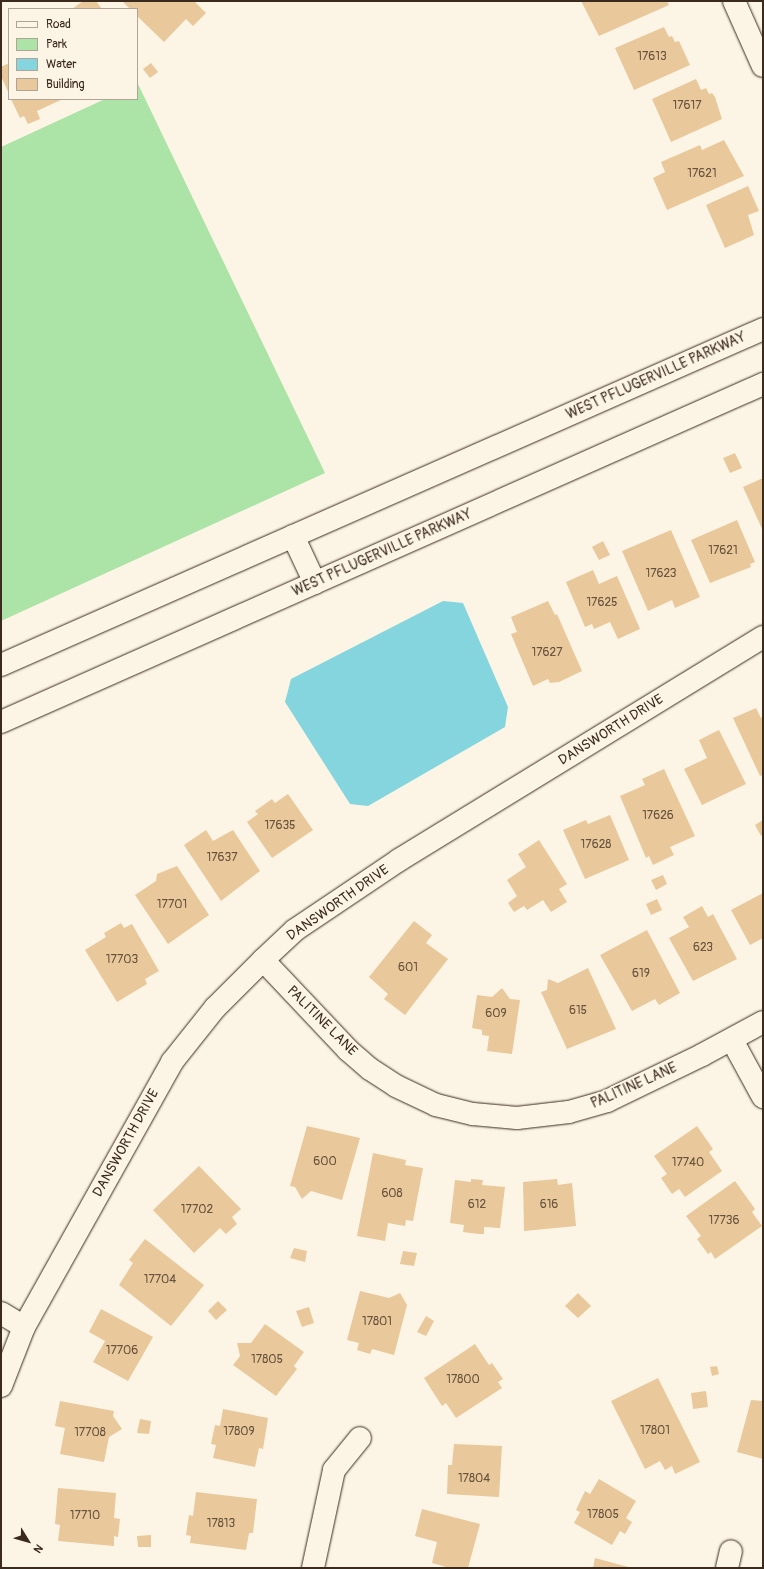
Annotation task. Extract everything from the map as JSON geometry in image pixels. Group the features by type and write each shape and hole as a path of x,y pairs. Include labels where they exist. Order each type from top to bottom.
{"street":[{"path":"734,1 763,66"},
{"name":"WEST PFLUGERVILLE PARKWAY","path":"1,665 763,329"},
{"name":"WEST PFLUGERVILLE PARKWAY","path":"1,722 763,384"},
{"path":"293,536 315,583"},
{"name":"DANSWORTH DRIVE","path":"1,1386 24,1327 172,1062 215,1008 263,960 295,930 399,860 763,637"},
{"name":"PALITINE LANE","path":"263,960 348,1050 370,1069 396,1086 436,1104 473,1114 517,1118 569,1112 607,1101 732,1040 763,1022"},
{"path":"732,1040 763,1097"},
{"path":"1,1313 24,1327"},
{"path":"313,1568 334,1470 360,1438"}],"green space":[{"path":"138,84 325,473 1,621 1,147 103,100 138,100"}],"water":[{"path":"443,601 463,603 508,707 505,727 368,806 350,804 285,702 291,679"}],"building":[{"path":"83,1 96,1 101,8 73,8"},
{"path":"122,1 194,1 206,13 193,26 186,19 164,42 138,17 138,8 129,8"},
{"path":"581,1 667,1 669,5 599,36"},
{"path":"664,27 669,37 672,36 675,42 679,41 690,65 634,90 615,48"},
{"path":"151,63 158,72 150,78 143,69"},
{"path":"8,64 8,92 1,76 1,67"},
{"path":"696,79 701,90 706,88 709,94 712,93 715,97 722,119 671,142 652,99"},
{"path":"11,100 61,100 37,111 40,119 28,124 24,116 20,118"},
{"path":"724,140 744,176 667,210 653,178 665,172 661,162 700,145 702,150"},
{"path":"748,186 759,211 748,215 754,235 725,248 706,205"},
{"path":"735,453 742,468 730,473 723,458"},
{"path":"763,478 763,531 743,487"},
{"path":"737,520 755,562 750,564 751,567 710,583 691,540"},
{"path":"671,530 700,597 675,608 672,600 648,611 622,551"},
{"path":"603,541 610,555 599,560 592,547"},
{"path":"593,570 599,584 617,576 640,629 618,639 610,622 594,629 592,624 585,627 566,582"},
{"path":"548,601 555,615 557,614 582,671 559,682 550,683 548,679 533,686 511,634 517,632 511,617"},
{"path":"756,708 761,718 763,717 763,775 760,776 733,718"},
{"path":"719,730 746,784 702,805 684,769 707,758 699,740"},
{"path":"664,769 695,836 670,847 674,855 653,865 649,856 646,858 620,796 645,785 642,779"},
{"path":"288,794 313,830 272,858 247,822 258,814 255,811 272,799 275,803"},
{"path":"610,815 629,860 585,879 563,830 586,820 588,824"},
{"path":"763,820 763,834 761,836 755,825"},
{"path":"206,830 213,841 233,830 260,871 221,901 184,845"},
{"path":"539,840 567,884 559,889 567,902 551,912 543,900 527,910 524,906 514,912 508,903 517,896 507,880 526,867 518,854"},
{"path":"177,866 209,915 168,944 135,895 156,881 157,874"},
{"path":"663,875 667,884 656,890 651,880"},
{"path":"763,893 763,938 750,945 731,910"},
{"path":"657,899 662,910 651,915 646,904"},
{"path":"702,906 708,917 713,914 737,959 693,981 669,938 689,927 683,917"},
{"path":"414,921 432,935 426,943 448,959 405,1015 384,999 388,994 369,977"},
{"path":"121,923 124,928 132,924 159,971 145,979 147,984 117,1002 85,950 106,937 104,933"},
{"path":"647,930 680,993 659,1005 655,999 632,1011 600,955"},
{"path":"588,968 616,1029 567,1049 541,992 547,990 548,979 558,983"},
{"path":"502,988 510,999 520,1000 512,1054 487,1051 489,1036 482,1035 482,1030 472,1028 477,995 492,997"},
{"path":"307,1126 360,1138 342,1200 311,1191 302,1199 295,1187 290,1186"},
{"path":"697,1126 713,1149 709,1152 722,1171 685,1197 679,1189 672,1194 661,1178 667,1174 654,1156"},
{"path":"373,1153 406,1160 405,1165 423,1168 413,1221 406,1220 405,1226 388,1223 385,1241 357,1236"},
{"path":"199,1166 241,1209 232,1217 237,1224 226,1234 220,1228 194,1253 153,1210"},
{"path":"471,1179 483,1180 482,1185 505,1187 500,1228 484,1227 484,1234 479,1234 463,1232 464,1225 450,1223 455,1180 471,1182"},
{"path":"557,1179 558,1185 572,1183 576,1226 524,1231 523,1182"},
{"path":"735,1181 755,1209 752,1212 762,1226 715,1259 711,1252 708,1254 697,1239 701,1236 686,1216"},
{"path":"145,1239 204,1285 171,1326 119,1285 133,1263 129,1260"},
{"path":"294,1248 307,1251 305,1262 290,1258"},
{"path":"403,1251 417,1253 414,1266 400,1264"},
{"path":"360,1291 389,1298 400,1293 407,1305 394,1355 372,1349 370,1354 357,1350 359,1343 347,1340"},
{"path":"578,1293 591,1306 578,1318 565,1306"},
{"path":"218,1301 227,1310 216,1320 208,1311"},
{"path":"309,1307 314,1323 302,1327 296,1311"},
{"path":"101,1309 153,1337 128,1381 93,1362 105,1341 89,1332"},
{"path":"426,1316 434,1321 426,1336 417,1332"},
{"path":"265,1324 304,1352 294,1366 297,1369 276,1396 233,1365 240,1356 237,1343 251,1343"},
{"path":"475,1344 489,1365 492,1363 503,1379 498,1382 502,1388 456,1418 446,1403 442,1406 424,1378"},
{"path":"717,1366 719,1374 712,1376 710,1367"},
{"path":"658,1378 700,1462 675,1474 672,1466 665,1470 660,1461 645,1469 611,1401"},
{"path":"706,1391 708,1407 693,1409 691,1393"},
{"path":"751,1400 763,1401 763,1459 737,1452"},
{"path":"60,1401 114,1411 113,1416 122,1429 109,1437 104,1462 60,1454 65,1428 55,1426"},
{"path":"223,1409 268,1418 263,1449 259,1448 255,1467 213,1458 216,1445 211,1444 215,1425 220,1426"},
{"path":"140,1419 151,1421 149,1434 137,1433"},
{"path":"454,1444 502,1446 499,1497 447,1494 448,1465 452,1465"},
{"path":"599,1479 636,1501 626,1518 632,1522 625,1534 620,1531 612,1545 574,1523 580,1512 576,1510 585,1491 590,1494"},
{"path":"58,1488 116,1493 114,1518 120,1519 118,1537 114,1536 114,1546 58,1541 60,1525 55,1524"},
{"path":"196,1492 257,1499 253,1533 249,1533 246,1550 190,1543 191,1536 186,1535 189,1515 193,1516"},
{"path":"422,1509 480,1524 468,1568 450,1568 432,1563 437,1542 415,1536"},
{"path":"151,1535 151,1547 138,1547 137,1536"},
{"path":"595,1558 632,1568 593,1568"}]}
